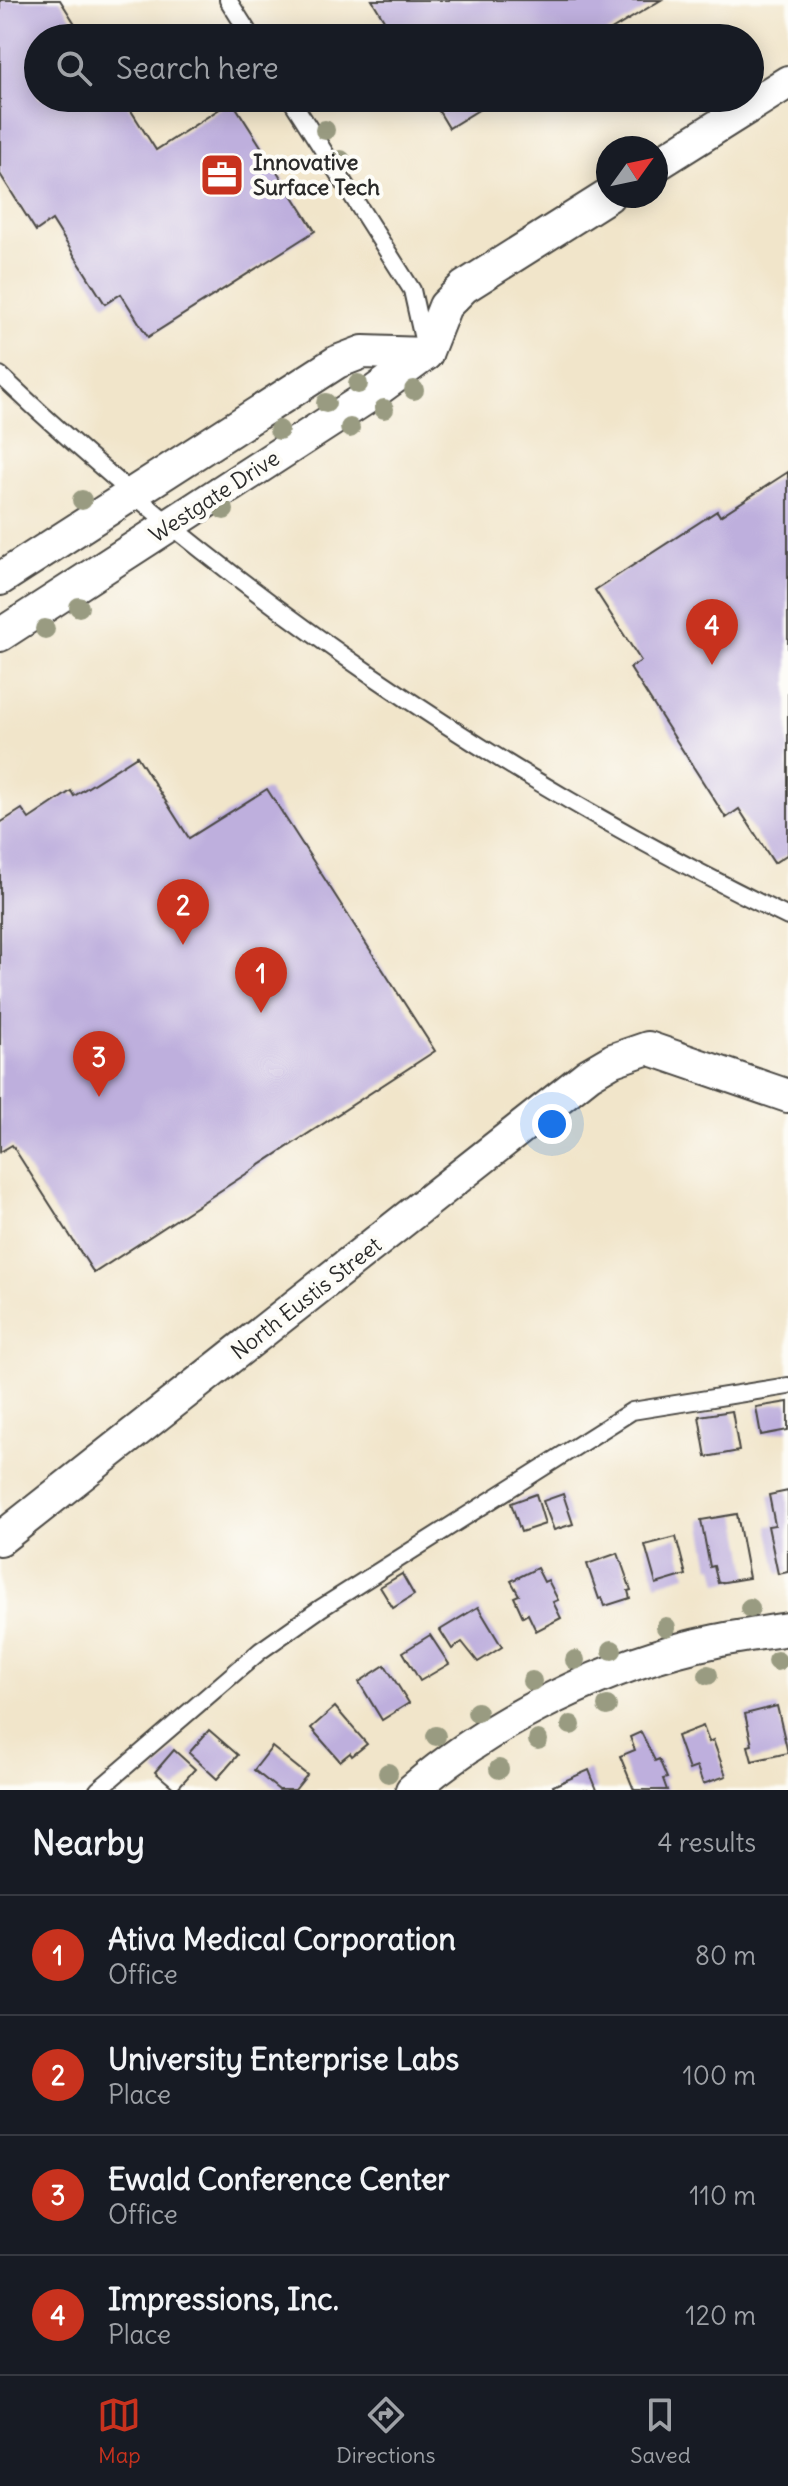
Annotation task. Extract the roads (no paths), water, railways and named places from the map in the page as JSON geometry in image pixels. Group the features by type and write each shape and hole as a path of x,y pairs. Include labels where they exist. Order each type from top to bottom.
{"street":[{"path":"764,97 788,82"},
{"path":"668,157 740,112"},
{"path":"426,354 445,306 464,287 596,204"},
{"name":"Westgate Drive","path":"0,579 337,362 363,352 426,354"},
{"name":"Westgate Drive","path":"0,635 366,398 426,354"},
{"name":"North Eustis Street","path":"0,1539 589,1074 613,1060 648,1048 788,1096"},
{"path":"412,1790 479,1741 519,1717 590,1682 654,1658 714,1641 788,1629"}],"lane":[{"path":"228,0 243,24"},
{"path":"299,112 412,290 426,354"},
{"path":"0,375 170,525 318,636 461,733 642,841 788,917"},
{"path":"98,1790 260,1651 360,1583 632,1411 788,1386"}],"place":[{"name":"Innovative Surface Tech","path":"222,175"},
{"name":"Impressions, Inc.","path":"712,665"},
{"name":"University Enterprise Labs","path":"183,945"},
{"name":"Ativa Medical Corporation","path":"261,1013"},
{"name":"Ewald Conference Center","path":"99,1097"}]}
